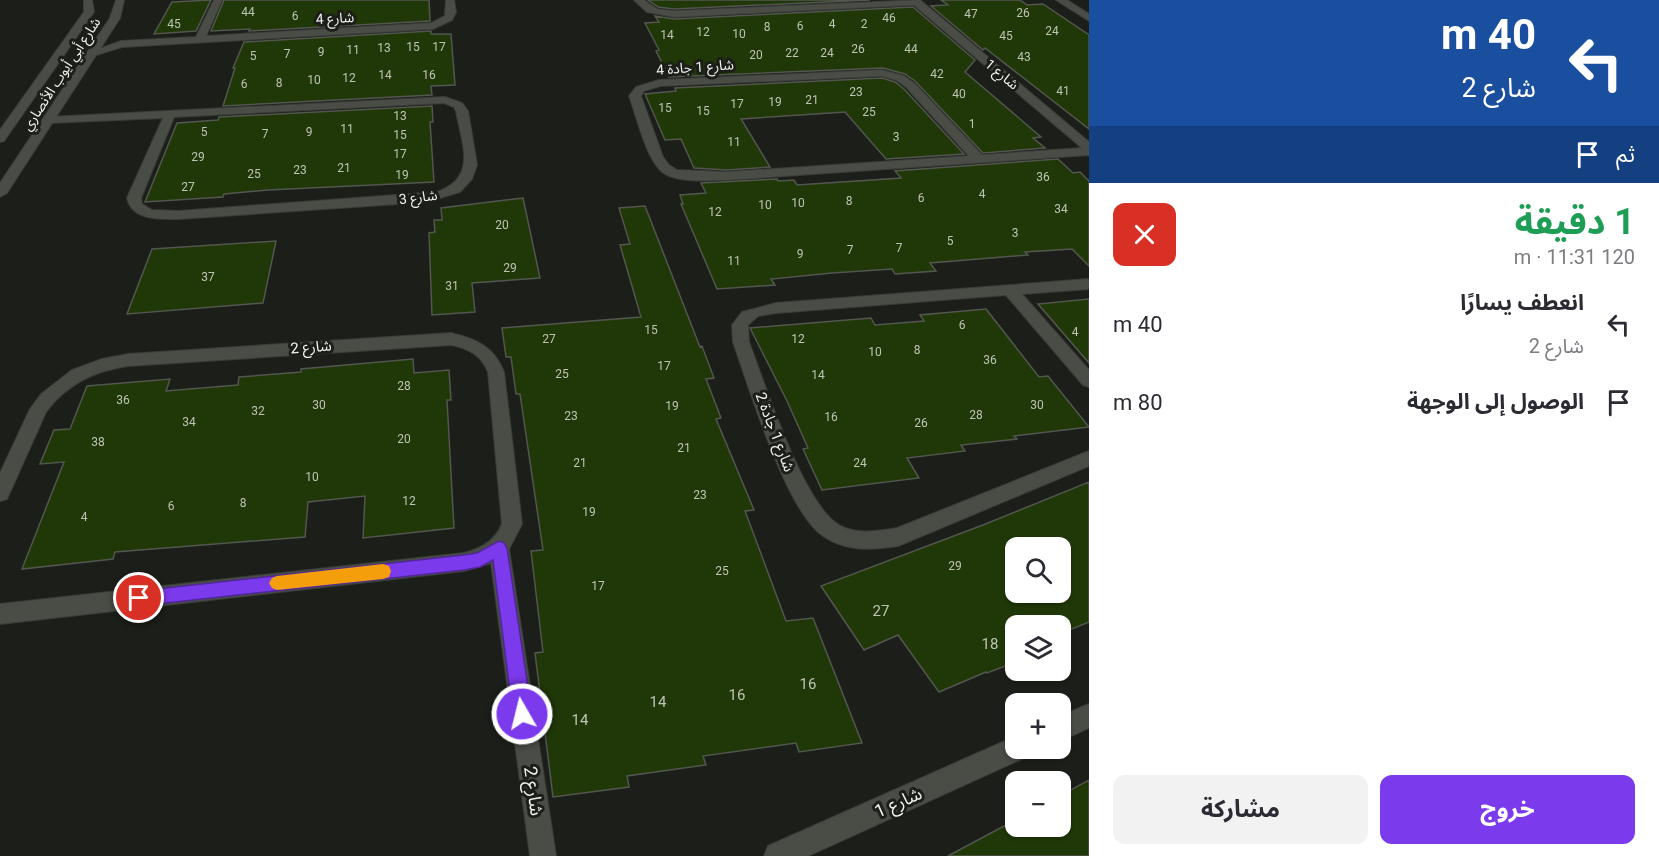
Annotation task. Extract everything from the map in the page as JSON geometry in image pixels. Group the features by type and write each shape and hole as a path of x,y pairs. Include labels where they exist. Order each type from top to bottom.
{"street":[{"name":"شارع أبي أيوب الأنصاري","path":"0,138 89,12 88,0"},
{"name":"شارع أبي أيوب الأنصاري","path":"0,193 117,14 120,0"},
{"path":"200,38 218,0"},
{"name":"شارع 4","path":"90,54 121,44 433,26 449,18 450,0"},
{"path":"639,0 646,9 667,14 915,1"},
{"path":"768,0 776,9"},
{"path":"1061,0 1089,18"},
{"name":"شارع 1","path":"915,1 1089,149"},
{"name":"شارع 4","path":"102,36 108,41 121,44"},
{"name":"شارع 1 جادة 4","path":"978,158 914,89 900,78 882,73 659,83 640,89 635,96 660,164 673,173 686,176 728,176 978,158 1089,149"},
{"name":"شارع 3","path":"49,120 170,114 450,101 458,105 462,111 471,165 470,173 454,190 427,198 179,215 153,214 138,209 134,204 134,198 170,114"},
{"name":"شارع 1 جادة 2","path":"1089,284 789,306 757,311 743,319 738,329 801,497 817,520 841,535 868,540 891,538 1089,458"},
{"path":"1011,291 1089,381"},
{"name":"شارع 2","path":"0,493 39,409 47,397 61,384 95,367 128,360 451,339 479,347 490,358 496,372 512,525 506,540 499,548 543,856"},
{"path":"0,614 480,560 499,548"},
{"path":"1071,724 1089,716"},
{"name":"شارع 1","path":"778,856 1005,753"}],"building":[{"path":"211,0 196,31 154,34 172,2"},
{"path":"224,0 429,0 430,21 211,31"},
{"path":"648,0 870,0 674,9 658,7"},
{"path":"941,0 1020,0 1027,5 1043,4 1089,35 1089,129 985,48 983,50 931,6 948,5"},
{"path":"913,7 975,60 965,72 1041,137 1033,138 1045,148 983,153 915,81 905,74 883,68 669,77 656,51 659,50 645,23 659,22 655,16 674,19"},
{"path":"431,31 431,34 451,34 455,85 431,86 432,95 223,106 235,68 233,68 244,42"},
{"path":"882,78 895,82 904,89 964,154 886,159 845,112 741,119 770,167 727,170 694,168 681,139 665,140 645,94 676,91 675,88"},
{"path":"432,106 433,122 430,122 434,182 268,190 224,194 223,197 145,202 177,123 218,120 219,117"},
{"path":"1058,159 1073,173 1080,172 1089,181 1089,266 1072,249 930,263 936,271 895,274 892,269 832,273 771,279 775,285 717,289 681,204 683,204 680,195 706,193 701,183 777,179 778,181 794,180 797,185 901,178 895,171"},
{"path":"523,198 540,278 472,283 475,312 432,315 429,233 435,232 434,220 442,220 441,208"},
{"path":"645,206 714,378 706,379 721,418 716,419 754,510 745,511 786,621 813,618 862,743 799,752 796,743 703,756 706,765 627,776 629,787 553,797 535,653 543,652 531,551 543,550 520,394 516,394 511,357 506,357 502,328 641,317 620,245 630,244 619,208"},
{"path":"276,241 263,303 127,314 152,249"},
{"path":"1089,299 1089,363 1038,304"},
{"path":"986,309 1039,377 1048,376 1089,427 1014,436 1017,439 961,445 965,451 907,458 919,478 822,490 803,449 808,448 750,328 871,318 875,325 924,321 920,315"},
{"path":"413,359 414,373 449,370 451,400 447,400 454,528 363,538 365,496 308,502 305,537 115,552 113,559 22,569 64,462 40,464 54,430 70,429 87,386 170,379 166,391 238,385 239,377"},
{"path":"1089,482 1089,622 1071,629 1071,615 1005,615 1005,666 939,692 898,635 864,650 821,586"},
{"path":"1089,780 1089,856 948,856 1004,826 1005,837 1071,837 1071,790"}],"slow traffic":[{"path":"277,583 383,571"}],"route":[{"path":"139,598 480,560 499,548 522,714"}]}
